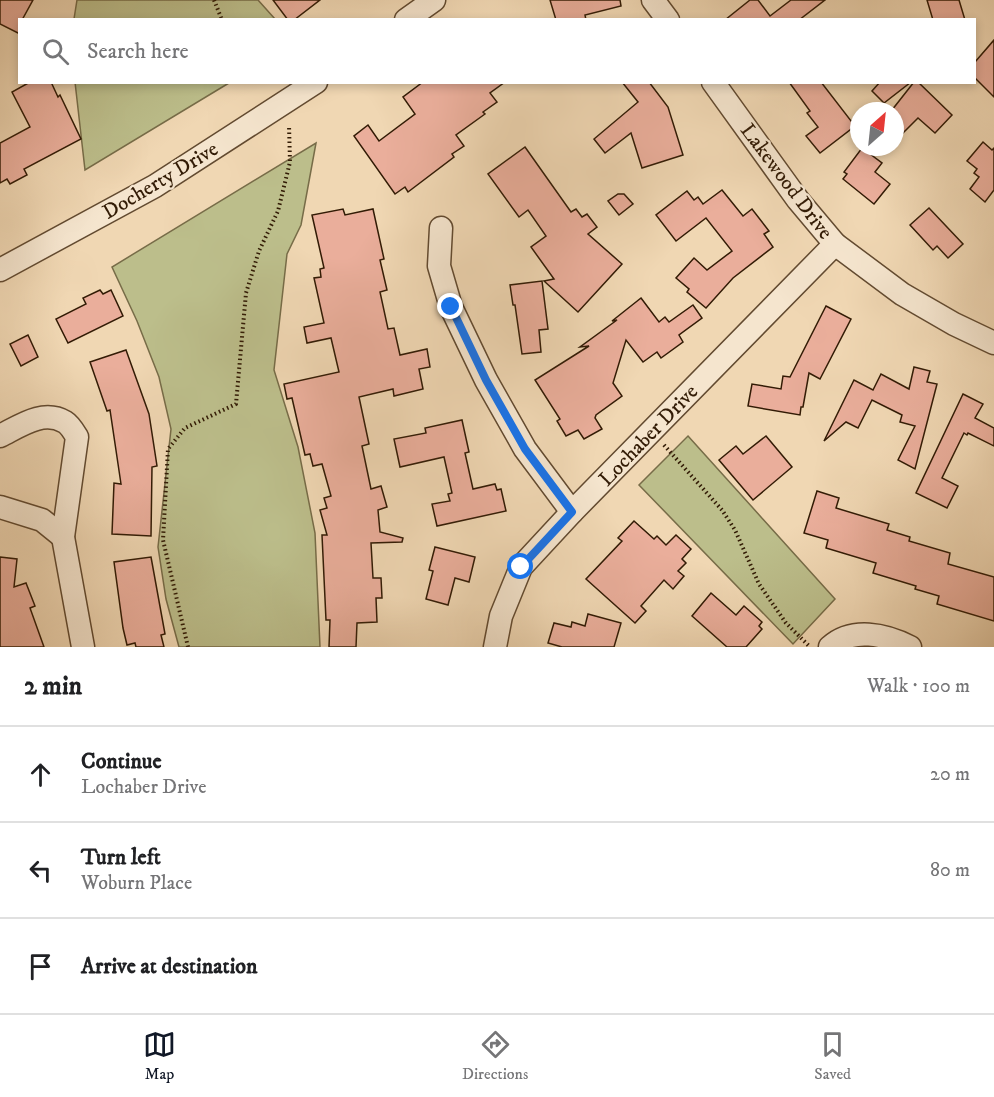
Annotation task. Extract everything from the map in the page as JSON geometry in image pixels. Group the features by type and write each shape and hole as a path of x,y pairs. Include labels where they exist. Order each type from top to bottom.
{"street":[{"path":"409,18 434,0"},
{"path":"653,0 666,18"},
{"name":"Docherty Drive","path":"0,270 155,186 313,84"},
{"name":"Lakewood Drive","path":"714,84 798,200 836,244 902,294 954,324 994,342"},
{"path":"441,228 440,266 451,307 486,380 525,449 572,512"},
{"name":"Lochaber Drive","path":"495,647 501,616 521,567 572,512 836,244"},
{"path":"0,436 30,421 48,416 66,422 77,437 63,537 83,647"},
{"path":"0,507 42,520 63,537"},
{"path":"830,647 846,636 872,634 896,640 910,647"}],"path":[{"path":"214,0 221,18"},
{"path":"188,647 164,540 168,448 185,428 236,404 246,293 259,251 278,211 290,162 289,100"},
{"path":"652,431 722,510 735,530 759,584 786,623 810,647"}],"green space":[{"path":"77,0 258,0 274,18 74,18"},
{"path":"75,84 227,84 85,170"},
{"path":"316,143 301,225 287,254 274,370 298,447 315,533 320,647 179,647 166,599 158,547 171,429 159,377 112,267"},
{"path":"688,436 835,599 793,644 639,485"}],"building":[{"path":"0,0 33,0 23,18 18,18 18,33 0,24"},
{"path":"273,0 320,0 297,18 286,18"},
{"path":"550,0 620,0 621,6 585,15 586,18 555,18"},
{"path":"750,0 758,0 770,16 791,0 825,0 802,18 728,18"},
{"path":"927,0 959,0 964,18 932,18"},
{"path":"994,40 994,97 976,79 976,61"},
{"path":"26,84 52,84 58,97 60,95 81,139 24,169 27,175 10,184 7,179 0,183 0,143 30,127 12,92"},
{"path":"420,84 502,84 490,93 497,102 483,112 485,114 456,135 464,146 452,154 454,157 408,192 405,187 395,194 354,136 368,125 379,141 415,114 403,97"},
{"path":"624,84 651,84 668,107 683,155 642,168 631,133 605,153 594,139 638,102"},
{"path":"790,84 823,84 850,120 850,130 820,153 806,136 818,127 807,113 810,111"},
{"path":"878,84 908,84 885,102 872,91"},
{"path":"912,84 920,84 952,115 935,133 918,118 904,132 904,102 898,102"},
{"path":"983,142 992,150 994,148 994,190 985,202 970,189 979,177 974,173 977,169 967,161"},
{"path":"525,147 571,212 576,209 582,217 587,214 597,227 588,234 622,264 578,312 544,281 554,279 531,247 546,236 528,210 519,217 488,174"},
{"path":"856,156 873,156 882,163 875,172 890,184 874,204 843,179 847,174 844,172"},
{"path":"722,190 743,216 752,209 769,231 764,234 773,247 733,278 706,308 687,292 689,289 676,278 694,258 707,270 732,251 706,218 676,241 656,215 687,191 694,200 698,197 703,204"},
{"path":"618,194 624,194 633,204 619,215 608,201"},
{"path":"929,208 963,244 948,258 937,246 933,250 910,225"},
{"path":"343,209 345,215 373,209 384,259 380,260 387,290 380,292 388,329 394,328 400,355 427,349 430,367 419,369 423,389 394,396 393,389 359,397 369,444 362,446 371,489 381,486 387,507 378,510 380,532 403,538 402,542 371,543 373,578 381,578 382,598 376,598 377,622 357,623 356,647 329,647 330,620 326,620 322,535 327,535 320,510 327,508 324,498 331,496 322,464 313,466 310,454 305,455 292,398 287,399 284,384 339,372 331,338 307,343 304,327 324,323 314,278 321,277 320,269 324,268 312,215"},
{"path":"542,281 548,329 539,330 541,352 522,354 510,285"},
{"path":"100,290 103,294 111,290 123,316 68,343 56,319 86,304 83,298"},
{"path":"641,298 659,322 665,317 669,322 693,305 702,318 679,335 683,342 661,358 657,352 643,362 626,340 613,383 622,396 596,415 595,418 602,429 584,439 578,430 566,436 557,421 560,419 535,380 589,346 580,347 617,320 612,321"},
{"path":"826,306 851,319 820,379 809,373 800,415 748,406 752,384 781,389 783,376 790,377"},
{"path":"28,335 38,357 21,366 10,344"},
{"path":"126,350 149,414 157,466 152,467 151,536 112,534 114,483 121,484 110,410 107,411 90,362"},
{"path":"914,367 930,371 927,382 937,384 915,469 898,460 915,426 900,422 902,415 872,400 858,428 846,422 824,441 854,380 873,390 881,374 909,389"},
{"path":"963,394 983,404 975,418 994,428 994,446 964,433 942,478 958,486 947,508 916,493"},
{"path":"462,420 469,452 465,453 473,489 495,484 497,490 501,489 506,511 437,526 432,504 450,501 448,494 452,493 444,457 400,467 394,439 426,433 425,428"},
{"path":"766,436 792,467 753,500 719,460 736,446 743,454"},
{"path":"817,491 839,498 836,508 889,524 887,530 910,537 909,541 950,553 948,564 994,577 994,621 937,604 939,596 915,589 916,586 873,573 876,563 826,548 828,540 804,533"},
{"path":"634,521 654,539 657,536 666,545 676,535 691,549 682,559 686,563 678,571 684,576 673,589 664,580 641,606 646,611 635,623 586,579 622,541 618,538"},
{"path":"435,547 475,557 469,582 455,578 448,605 426,599 433,571 429,570"},
{"path":"0,557 17,559 14,587 26,583 35,606 30,608 44,647 0,647"},
{"path":"151,557 165,634 161,635 164,647 136,647 135,643 127,645 114,562"},
{"path":"711,593 736,615 744,606 762,622 759,626 762,629 746,647 727,647 692,616"},
{"path":"588,614 621,623 614,647 562,647 548,643 554,623 571,627 572,622 585,626"}],"route":[{"path":"451,307 486,380 525,449 572,512 521,567"}]}
